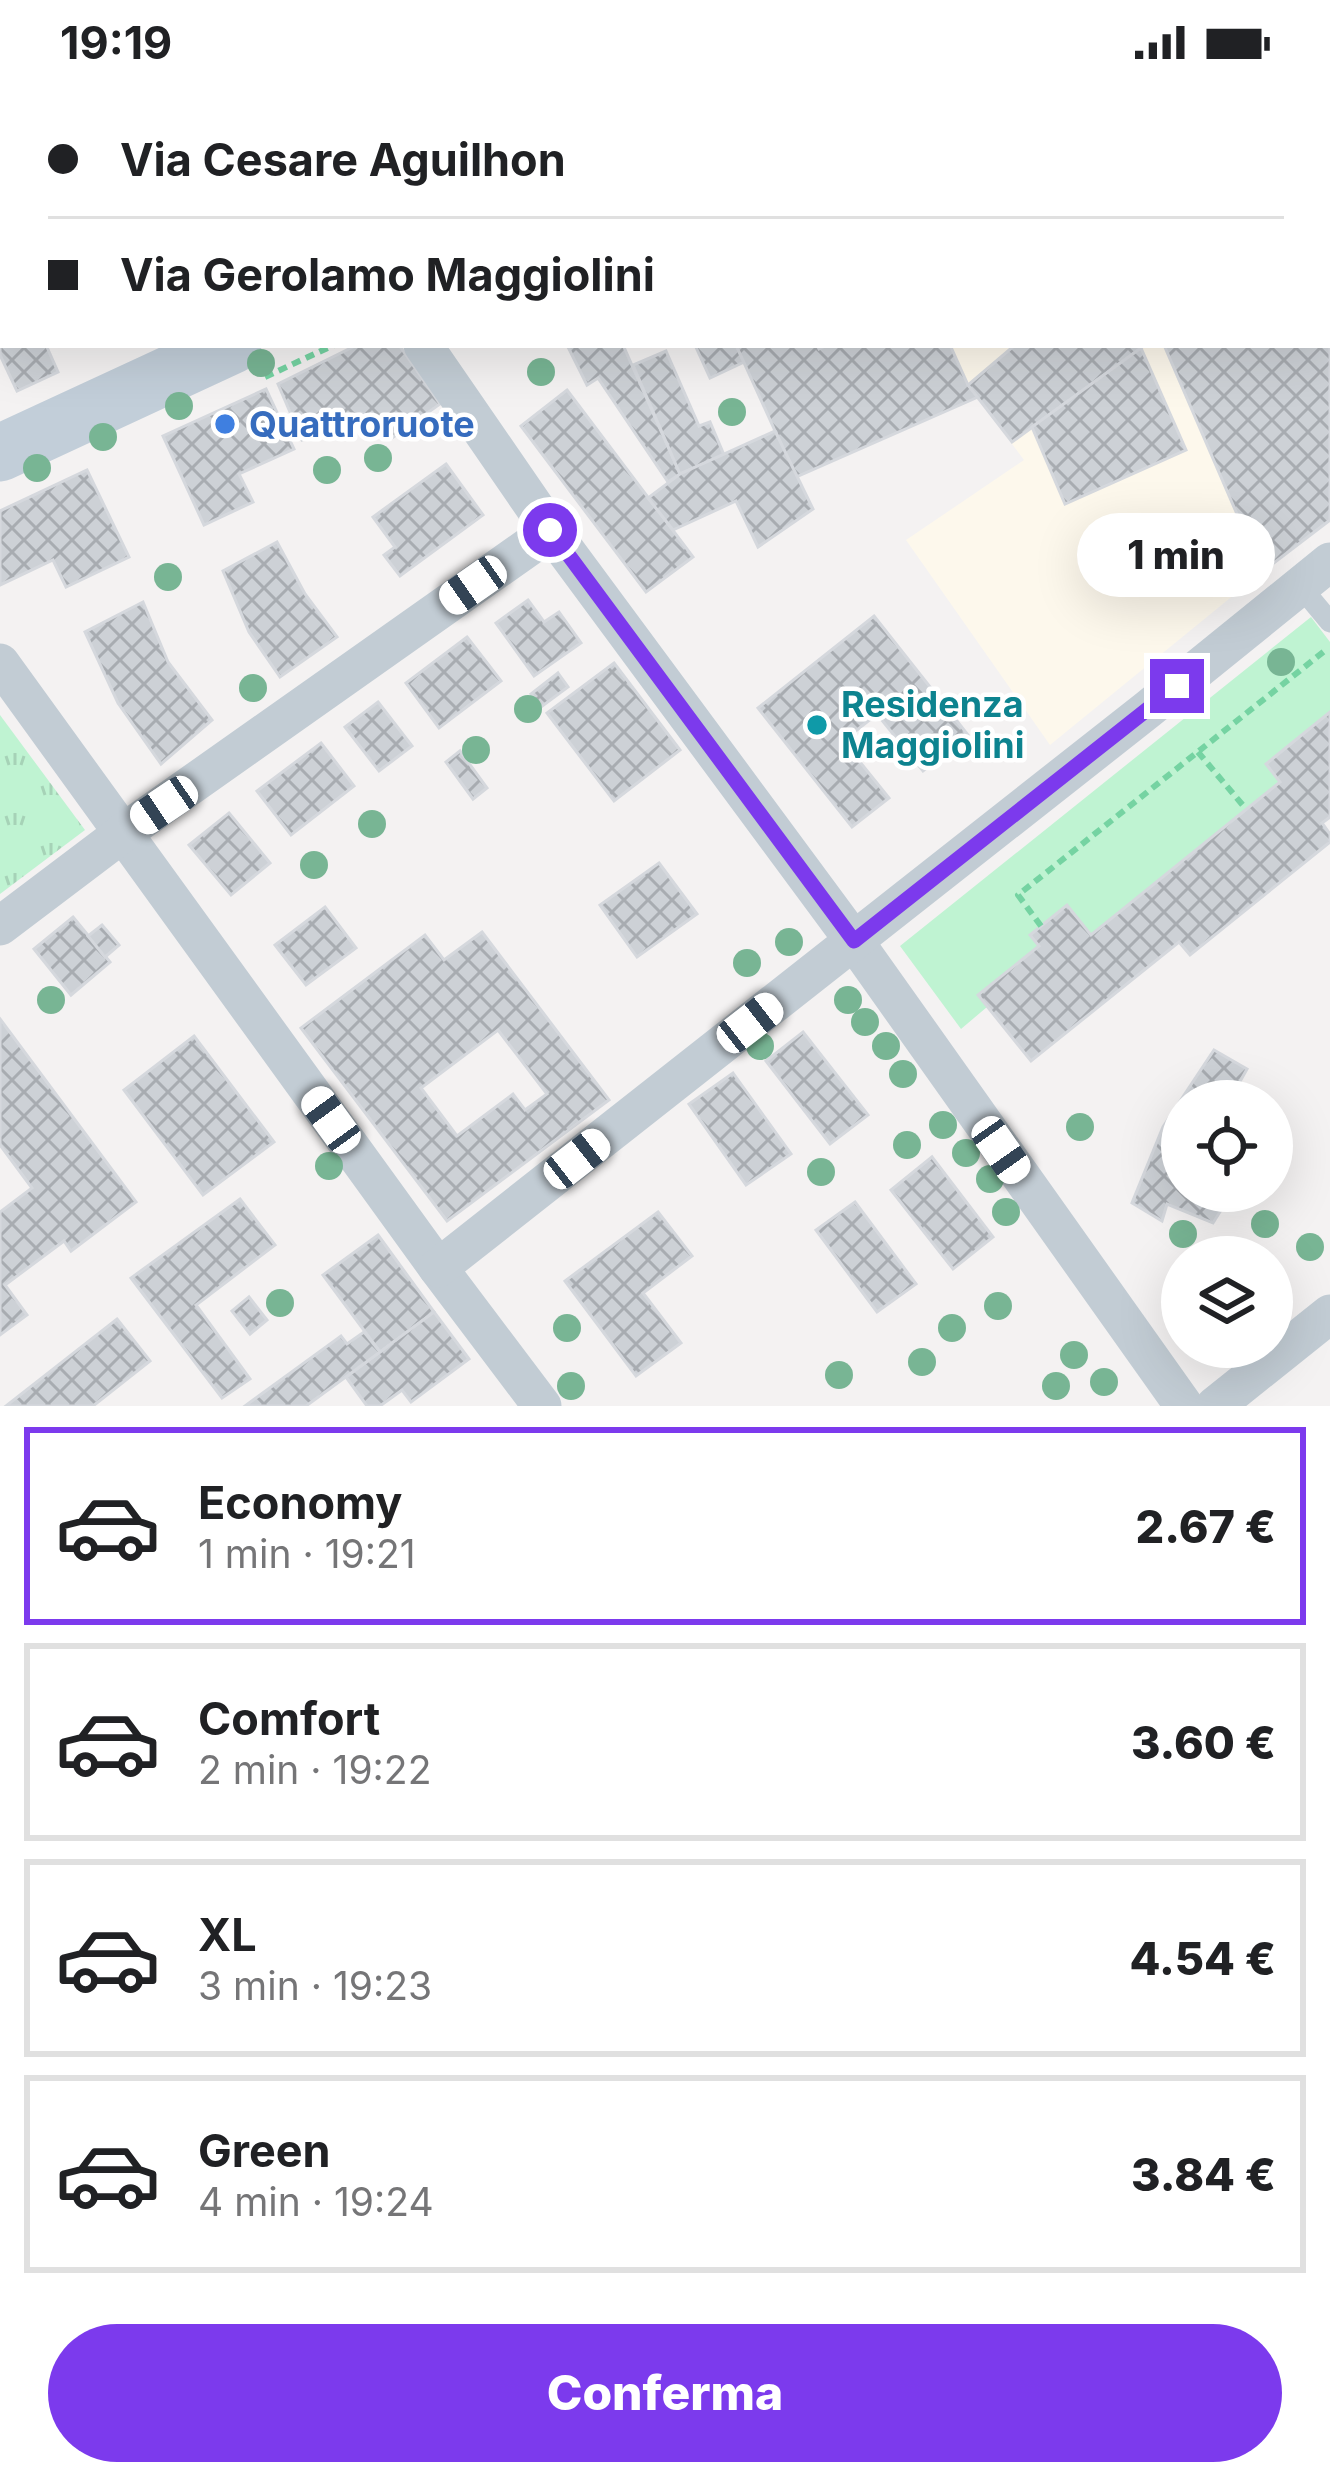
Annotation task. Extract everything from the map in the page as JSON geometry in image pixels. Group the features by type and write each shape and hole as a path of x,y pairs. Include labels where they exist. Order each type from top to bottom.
{"street":[{"path":"0,453 227,348"},
{"path":"425,348 550,530 854,941 1184,1406"},
{"path":"0,926 123,832 550,530"},
{"path":"438,1268 1315,574"},
{"path":"0,663 542,1406"},
{"path":"1215,1406 1330,1314"}],"lane":[{"path":"1315,574 1330,622"}],"path":[{"path":"1041,926 1018,895 1330,647"},
{"path":"1198,752 1246,809"}],"shaded area":[{"path":"951,348 1330,348 1330,520 1050,745 906,540 1024,460 968,385"}],"green space":[{"path":"1311,617 1330,642 1330,712 1266,764 1280,782 1091,935 1066,906 1031,934 1039,946 978,995 987,1007 961,1029 900,946"},
{"path":"0,715 85,830 0,894"}],"building":[{"path":"0,348 47,348 58,372 17,391"},
{"path":"351,348 401,348 440,404 392,438 375,417 361,413 302,440 278,384"},
{"path":"568,348 624,348 680,474 668,482 598,378 587,385"},
{"path":"696,348 737,348 744,362 710,378"},
{"path":"737,348 951,348 978,397 796,477"},
{"path":"1011,348 1141,348 1012,442 968,385"},
{"path":"1141,348 1186,450 1065,504 1032,427"},
{"path":"1165,348 1330,348 1330,520 1262,572"},
{"path":"666,351 699,426 710,422 724,455 680,474 633,365"},
{"path":"266,389 294,449 239,474 253,502 204,525 163,436"},
{"path":"567,390 693,557 646,592 521,426"},
{"path":"775,431 813,509 758,547 736,501 673,530 648,498 680,474"},
{"path":"446,464 483,515 400,576 384,555 395,547 373,517"},
{"path":"87,470 129,557 66,587 53,560 0,585 0,511"},
{"path":"277,542 305,594 337,637 280,677 249,632 223,571"},
{"path":"528,600 544,622 559,612 581,643 534,676 496,623"},
{"path":"143,602 168,662 212,720 161,764 118,703 85,632"},
{"name":"Residenza Maggiolini","path":"874,616 968,735 923,771 877,714 843,741 889,798 852,827 758,708"},
{"path":"467,637 501,681 439,728 406,683"},
{"path":"614,663 680,750 614,801 547,713"},
{"path":"558,673 568,687 541,707 531,694"},
{"path":"378,702 412,746 379,771 345,727"},
{"path":"1330,712 1330,817 1322,823 1330,842 1190,955 1179,942 1031,1061 978,995 1039,946 1030,935 1067,905 1091,935 1280,782 1266,764"},
{"path":"321,743 354,786 291,835 257,791"},
{"path":"460,751 487,788 473,799 446,762"},
{"path":"229,813 270,863 231,895 189,845"},
{"path":"659,863 697,914 637,957 600,905"},
{"path":"325,907 356,948 306,985 275,945"},
{"path":"73,917 110,962 71,995 34,949"},
{"path":"102,925 119,945 105,957 88,936"},
{"path":"482,932 609,1100 447,1221 301,1028 425,935 444,960","holes":["498,1030 547,1094 525,1110 513,1094 457,1136 421,1088"]},
{"path":"0,1019 136,1202 71,1251 64,1241 5,1285 27,1315 0,1335 0,1212 32,1188 0,1145"},
{"path":"803,1032 868,1115 830,1144 766,1061"},
{"path":"194,1036 274,1142 203,1195 124,1090"},
{"path":"1214,1050 1247,1069 1241,1080 1194,1080"},
{"path":"733,1073 791,1154 746,1185 689,1104"},
{"path":"1161,1132 1162,1221 1132,1203"},
{"path":"932,1157 993,1237 953,1269 891,1190"},
{"path":"240,1199 275,1245 196,1305 250,1379 222,1398 131,1278"},
{"path":"855,1202 916,1284 877,1312 816,1230"},
{"path":"658,1212 692,1256 643,1293 681,1343 636,1376 565,1281"},
{"path":"1186,1212 1220,1212 1213,1223"},
{"path":"378,1235 434,1312 380,1352 323,1275"},
{"path":"249,1297 267,1320 250,1334 232,1311"},
{"path":"434,1312 469,1359 411,1402 402,1390 380,1406 367,1406 346,1377"},
{"path":"117,1319 150,1361 93,1406 6,1406"},
{"path":"364,1332 380,1352 306,1406 245,1406 341,1336 347,1344"}],"place":[{"name":"Quattroruote","path":"225,424"},
{"name":"Residenza Maggiolini","path":"817,725"}],"route":[{"path":"550,530 854,941 1177,686"}]}
